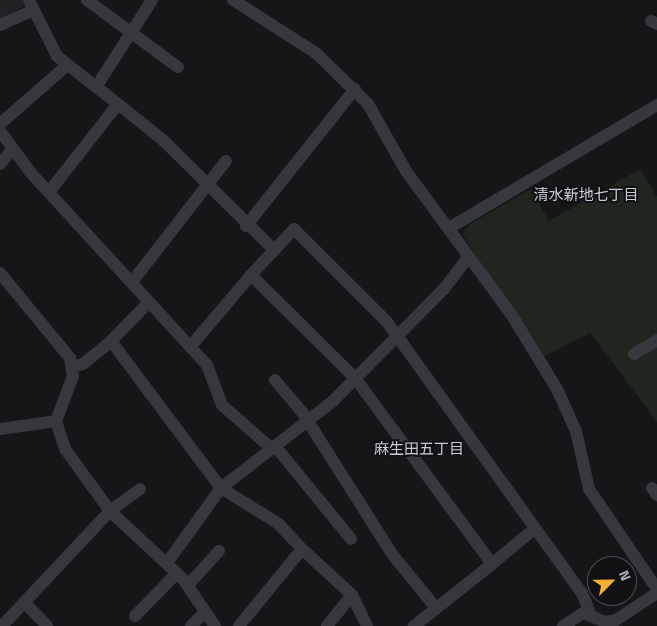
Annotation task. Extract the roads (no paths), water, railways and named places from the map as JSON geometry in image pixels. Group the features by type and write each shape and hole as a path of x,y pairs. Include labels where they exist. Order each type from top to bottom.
{"street":[{"path":"87,0 130,34 178,66"},
{"path":"96,87 152,0"},
{"path":"233,0 302,43 355,89 374,113 406,171 512,314 557,389 576,431 589,489 657,589"},
{"path":"0,24 31,5 47,42 66,66 96,87 162,140 246,226 273,249"},
{"path":"0,124 66,66"},
{"path":"246,226 355,89"},
{"path":"49,192 118,104"},
{"path":"449,228 657,105"},
{"path":"0,131 49,192 207,365 222,405 274,448 351,539"},
{"path":"0,164 13,149"},
{"path":"132,282 226,161"},
{"path":"190,347 273,249 294,229 399,335 534,529 582,593 591,615"},
{"path":"167,563 221,488 308,421 355,378 399,335 469,256"},
{"path":"0,273 73,367"},
{"path":"251,275 355,378 492,564"},
{"path":"73,367 83,364 111,341 150,302"},
{"path":"634,354 657,340"},
{"path":"111,341 151,389 172,428 221,488 279,524 302,549 352,595 362,608 367,626"},
{"path":"73,367 56,421 65,449 110,511 167,563 188,585 214,626"},
{"path":"275,380 308,421 392,554 436,608"},
{"path":"0,429 56,421"},
{"path":"2,626 110,511 140,489"},
{"path":"414,626 534,529"},
{"path":"239,626 302,549"},
{"path":"188,585 219,551"},
{"path":"135,616 177,573"},
{"path":"563,626 583,613 605,622 616,620 657,593"},
{"path":"327,626 352,595"},
{"path":"25,603 47,626"},
{"path":"191,626 204,613"}],"district":[{"name":"清水新地七丁目","path":"586,195"},
{"name":"麻生田五丁目","path":"419,449"}]}
